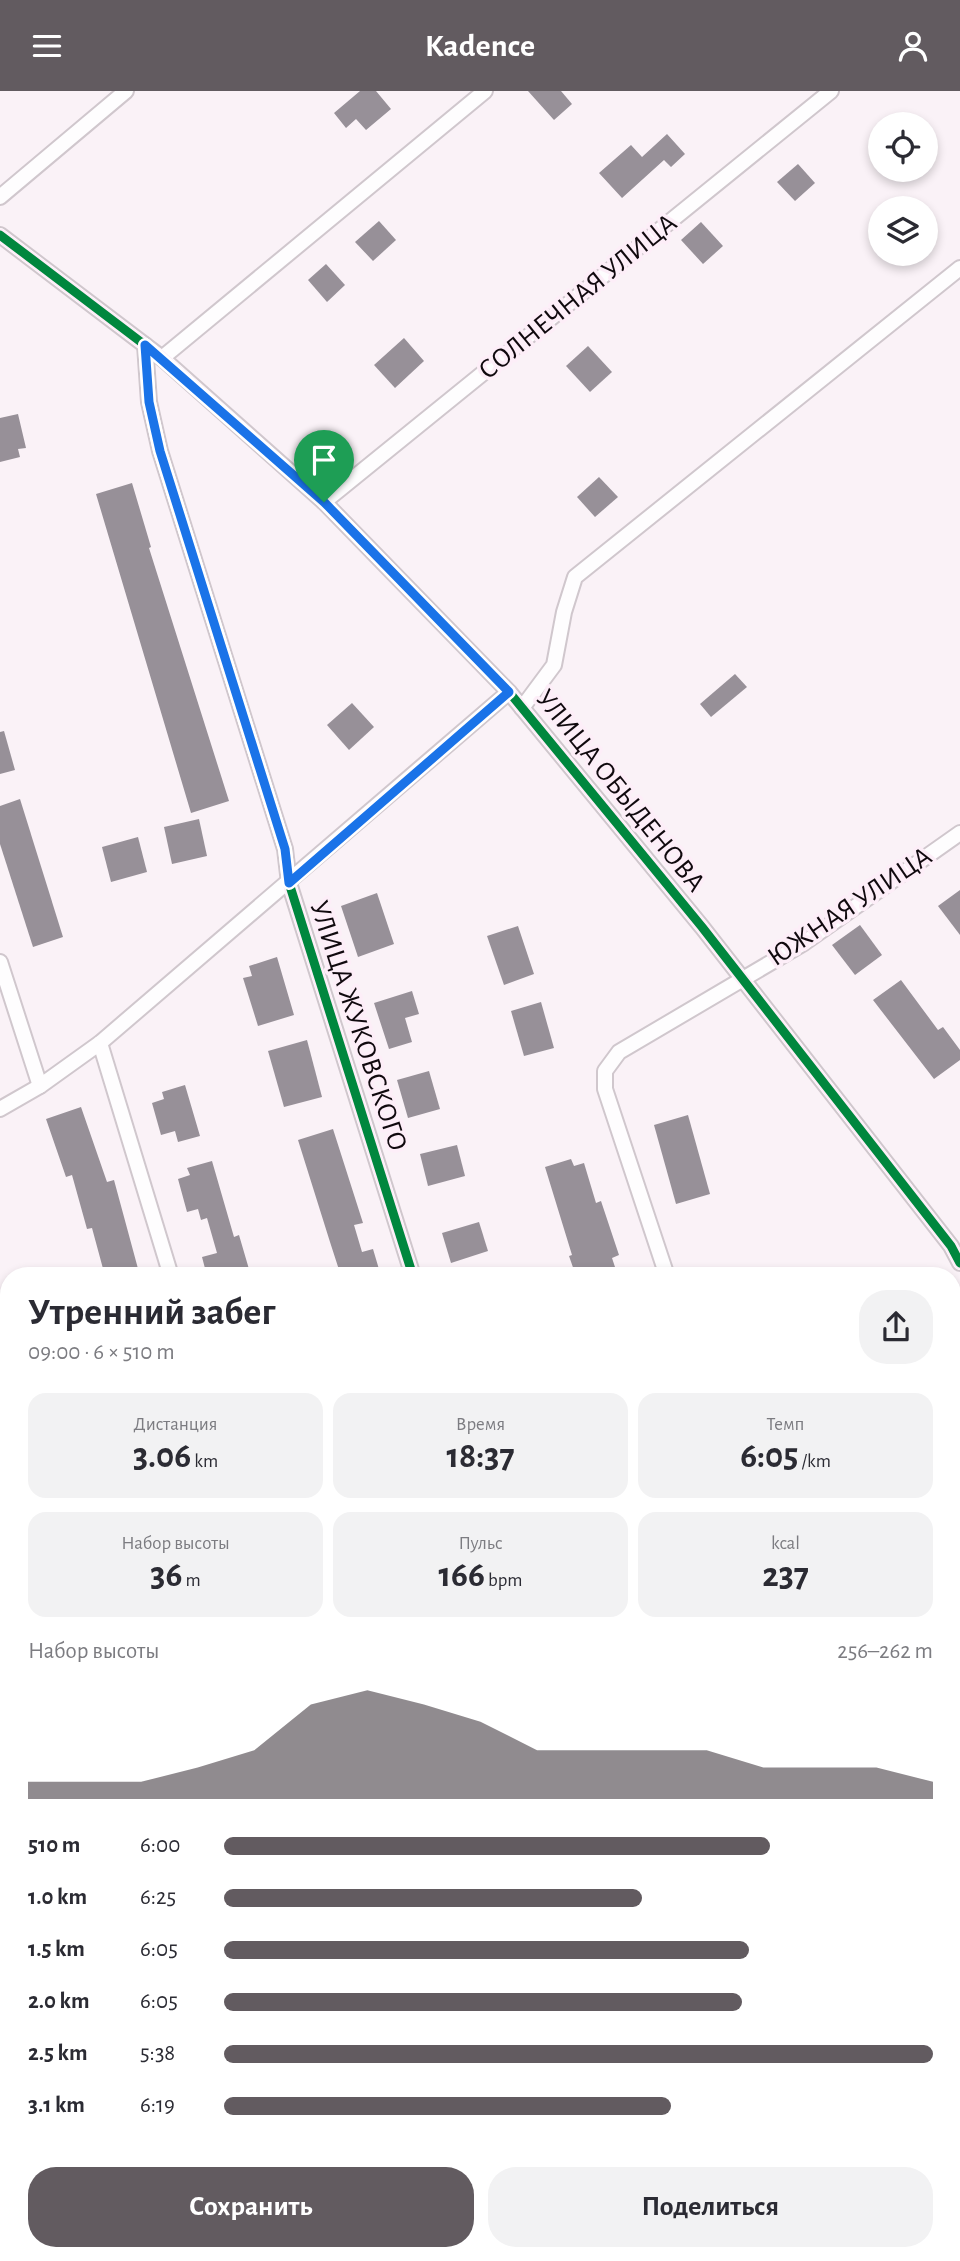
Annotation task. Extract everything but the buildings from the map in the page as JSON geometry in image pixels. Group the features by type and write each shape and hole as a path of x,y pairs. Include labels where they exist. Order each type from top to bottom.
{"street":[{"path":"0,197 126,91"},
{"path":"162,358 485,91"},
{"name":"СОЛНЕЧНАЯ УЛИЦА","path":"324,502 831,91"},
{"name":"УЛИЦА ОБЫДЕНОВА","path":"0,235 162,358 324,502 509,692 743,979 951,1246 960,1263"},
{"path":"522,708 554,665 564,612 575,577 960,268"},
{"name":"УЛИЦА ЖУКОВСКОГО","path":"145,345 149,402 160,451 285,849 289,883 410,1267"},
{"path":"0,1109 40,1086 100,1043 509,692"},
{"name":"ЮЖНАЯ УЛИЦА","path":"664,1267 605,1089 605,1071 619,1052 804,943 960,833"},
{"path":"0,962 40,1086"},
{"path":"100,1043 168,1267"}],"cycle path":[{"path":"0,235 162,358 324,502 509,692 702,927 951,1246 960,1263"},
{"path":"145,345 149,402 160,451 285,849 289,883 410,1267"}],"route":[{"path":"145,345 324,502 509,692 289,883 285,849 160,451 149,402 145,345"}]}
